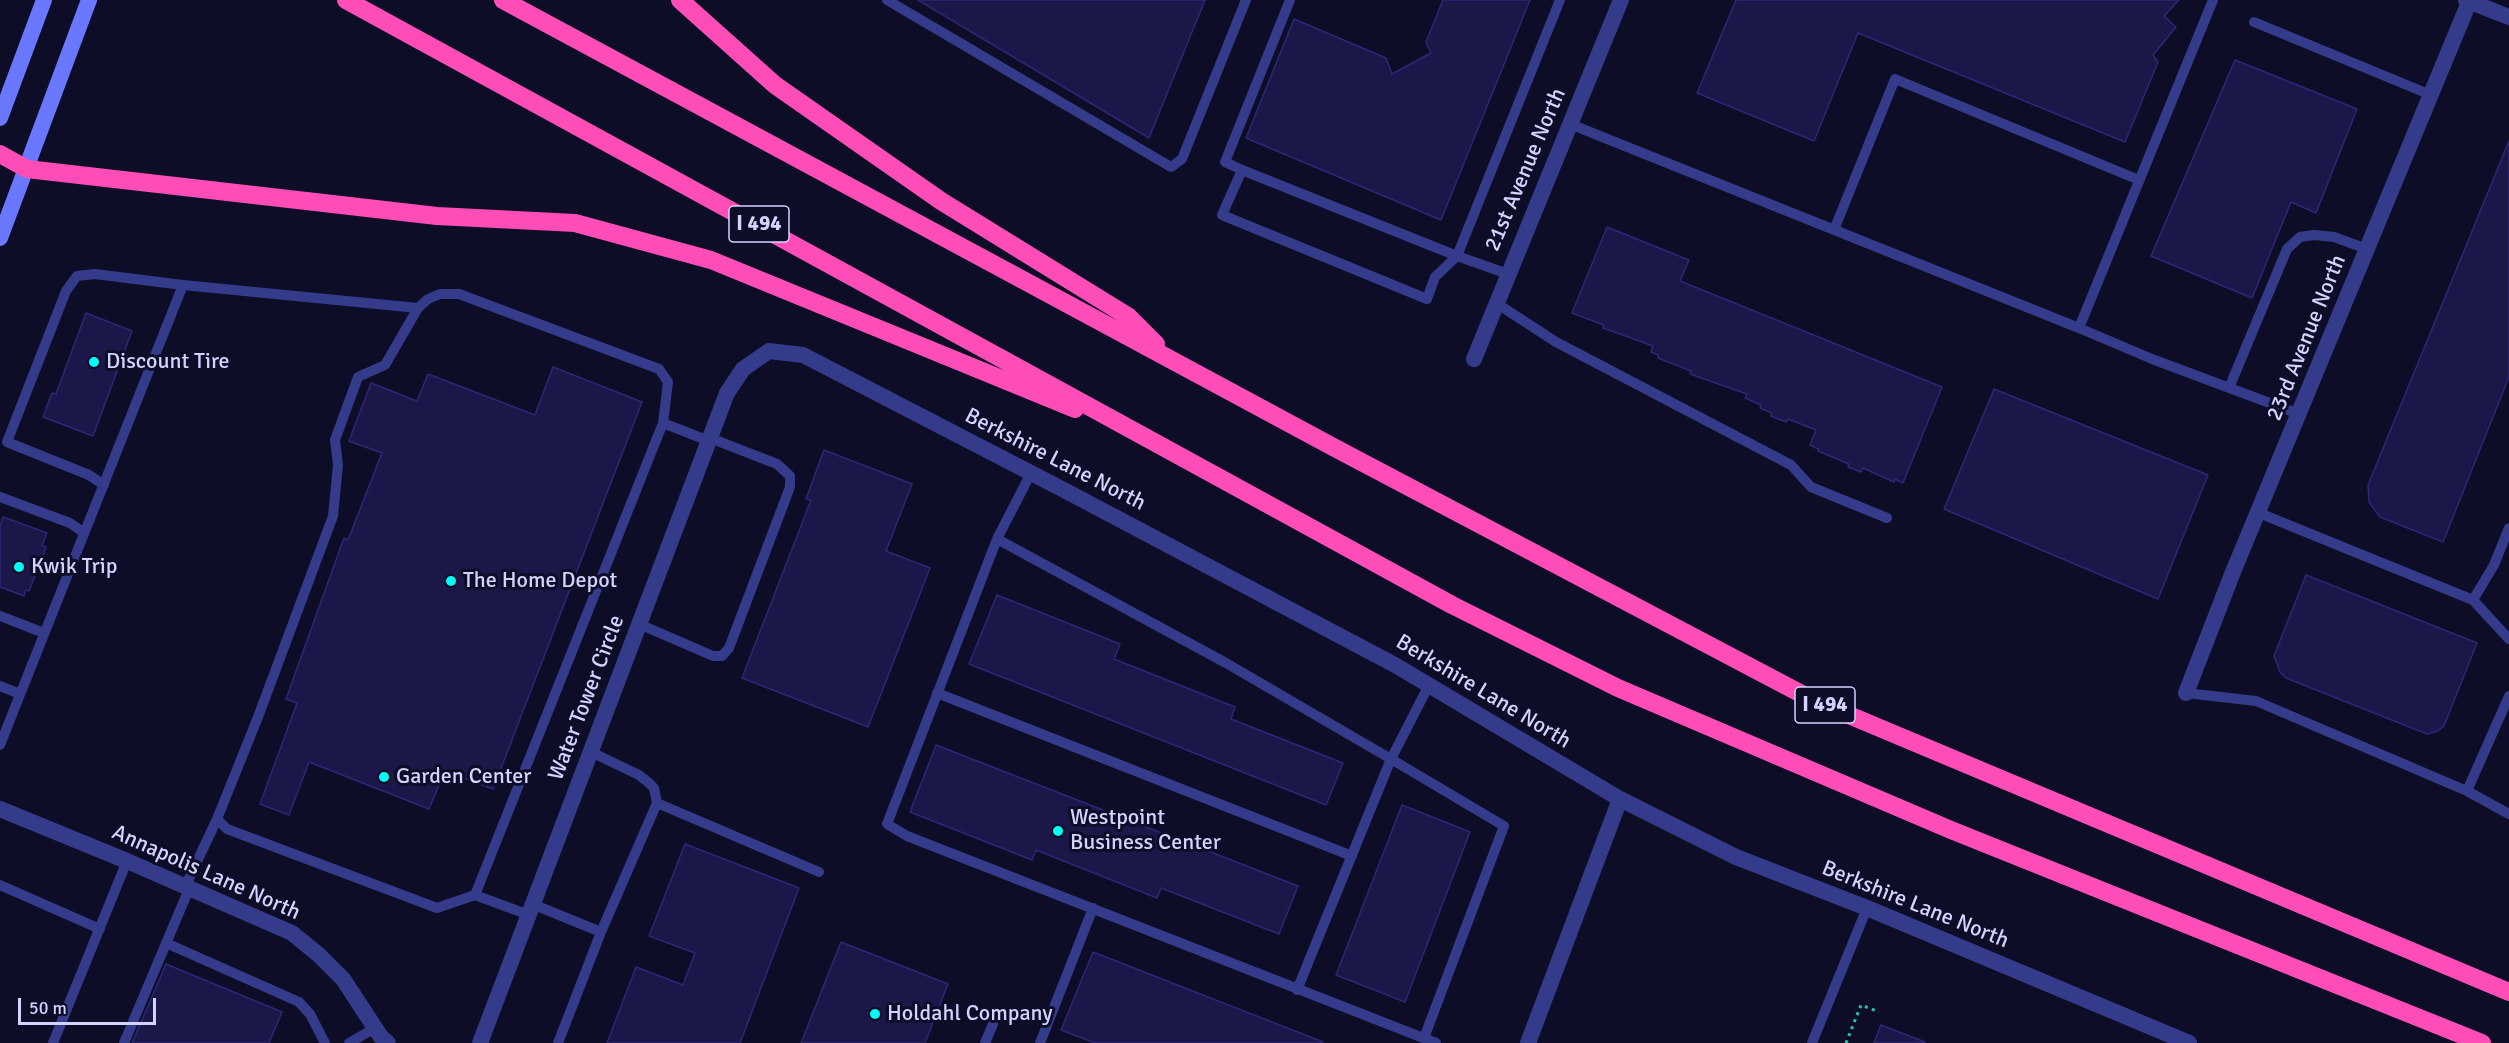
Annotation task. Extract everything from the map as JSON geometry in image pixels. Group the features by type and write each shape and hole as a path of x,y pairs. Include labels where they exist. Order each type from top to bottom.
{"highway":[{"name":"I 494","path":"346,0 1098,409 1170,451 1452,605 1618,688 1951,830 2482,1043"},
{"name":"I 494","path":"503,0 1813,700 2509,992"},
{"path":"680,0 775,85 941,201 1129,317 1170,358"},
{"path":"0,154 27,169 437,216 575,223 711,260 1022,385 1170,451"}],"main road":[{"path":"0,118 44,0"},
{"path":"0,238 89,0"}],"street":[{"name":"21st Avenue North","path":"1474,359 1621,0"},
{"path":"2469,0 2509,17"},
{"name":"23rd Avenue North","path":"2186,693 2233,572 2469,0"},
{"name":"Water Tower Circle","path":"480,1043 727,393 743,369 769,351"},
{"name":"Berkshire Lane North","path":"769,351 803,355 1384,659 1620,800 1737,857 1868,908 2189,1043"},
{"path":"1528,1043 1620,800"},
{"name":"Annapolis Lane North","path":"0,809 292,933 343,979 375,1028 388,1043"}],"lane":[{"path":"887,0 1172,167 1182,159 1246,0"},
{"path":"1290,0 1224,162 1456,256 1508,274"},
{"path":"1242,170 1221,216 1426,298 1435,277 1456,256 1560,0"},
{"path":"2079,328 2213,0"},
{"path":"2254,22 2431,94"},
{"path":"1834,230 1895,79 2139,180"},
{"path":"1570,124 2152,359 2299,414"},
{"path":"2229,388 2287,249 2300,237 2314,235 2334,237 2367,249"},
{"path":"104,485 89,476 7,442 66,291 77,276 95,274 418,308"},
{"path":"0,745 183,285"},
{"path":"124,1043 258,717 333,516 338,465 335,440 358,377 386,365 418,308 428,299 440,294 459,294 659,369 668,382 663,423 475,895"},
{"path":"1496,303 1556,342 1791,465 1811,487 1887,518"},
{"path":"639,624 713,656 722,656 729,648 790,487 790,476 777,464 663,423"},
{"path":"1031,473 997,539 887,824 907,836 1436,1043"},
{"path":"0,497 70,523 84,533"},
{"path":"2259,513 2473,600 2509,639"},
{"path":"2473,600 2494,565 2509,528"},
{"path":"997,539 1226,663 1504,826 1424,1038"},
{"path":"0,616 44,633"},
{"path":"1297,990 1392,759 1429,685"},
{"path":"0,686 20,694"},
{"path":"937,693 1352,856"},
{"path":"2186,693 2256,701 2467,791 2509,814"},
{"path":"2467,791 2509,696"},
{"path":"558,1043 601,932 657,803 654,788 639,775 591,752"},
{"path":"657,803 819,872"},
{"path":"217,819 227,829 436,908 475,895 601,932"},
{"path":"53,1043 127,861"},
{"path":"0,885 100,929"},
{"path":"1040,1043 1093,908"},
{"path":"1812,1043 1868,908"},
{"path":"166,943 299,1002 310,1014 325,1043"},
{"path":"985,1043 993,1024"},
{"path":"349,1043 375,1028"}],"path":[{"path":"1846,1043 1861,1005 1879,1012"}],"building":[{"path":"918,0 1205,0 1149,138"},
{"path":"1443,0 1530,0 1441,220 1246,138 1294,19 1386,58 1392,74 1431,53 1426,42"},
{"path":"1736,0 2179,0 2164,16 2176,27 2153,55 2158,62 2125,142 1858,33 1814,141 1697,93"},
{"path":"2235,60 2357,109 2316,213 2291,202 2252,298 2151,256"},
{"path":"2509,141 2509,377 2443,542 2380,517 2369,502 2368,485"},
{"path":"1607,227 1689,260 1680,281 1942,387 1903,483 1895,479 1894,482 1863,468 1861,472 1848,467 1849,464 1818,451 1810,445 1816,430 1788,419 1786,422 1771,416 1772,413 1760,408 1761,405 1745,398 1747,394 1690,374 1691,371 1658,358 1658,355 1651,352 1653,346 1603,328 1604,325 1572,313"},
{"name":"Discount Tire","path":"86,313 132,331 93,436 43,417 52,393 56,394"},
{"name":"The Home Depot","path":"553,367 642,402 493,789 445,771 429,809 309,762 289,815 260,804 297,703 286,699 344,538 348,540 382,453 349,441 371,383 417,401 428,374 535,415"},
{"path":"1994,389 2208,475 2158,599 1944,509"},
{"path":"824,450 912,484 886,551 930,568 868,727 742,678 811,500 806,499"},
{"name":"Kwik Trip","path":"3,517 47,533 42,546 46,547 29,591 26,590 24,596 0,587 0,526"},
{"path":"2306,575 2477,643 2444,726 2438,731 2427,734 2286,678 2280,672 2274,656"},
{"name":"Westpoint Business Center","path":"997,595 1120,644 1114,659 1235,707 1231,719 1343,763 1326,805 969,664"},
{"name":"Westpoint Business Center","path":"936,745 1298,886 1279,934 1161,888 1157,898 1036,850 1032,860 910,812"},
{"path":"1402,805 1470,832 1405,1002 1336,975"},
{"path":"685,844 799,888 740,1043 607,1043 636,967 683,985 695,953 649,936"},
{"name":"Holdahl Company","path":"841,942 948,984 925,1043 801,1043"},
{"path":"1093,952 1323,1043 1095,1043 1061,1030"},
{"path":"166,964 282,1012 269,1043 132,1043"},
{"path":"1881,1025 1925,1042 1925,1043 1874,1043"}],"place":[{"name":"Discount Tire","path":"94,362"},
{"name":"Kwik Trip","path":"19,567"},
{"name":"The Home Depot","path":"451,581"},
{"name":"Garden Center","path":"384,777"},
{"name":"Westpoint Business Center","path":"1058,831"},
{"name":"Holdahl Company","path":"875,1014"}]}
